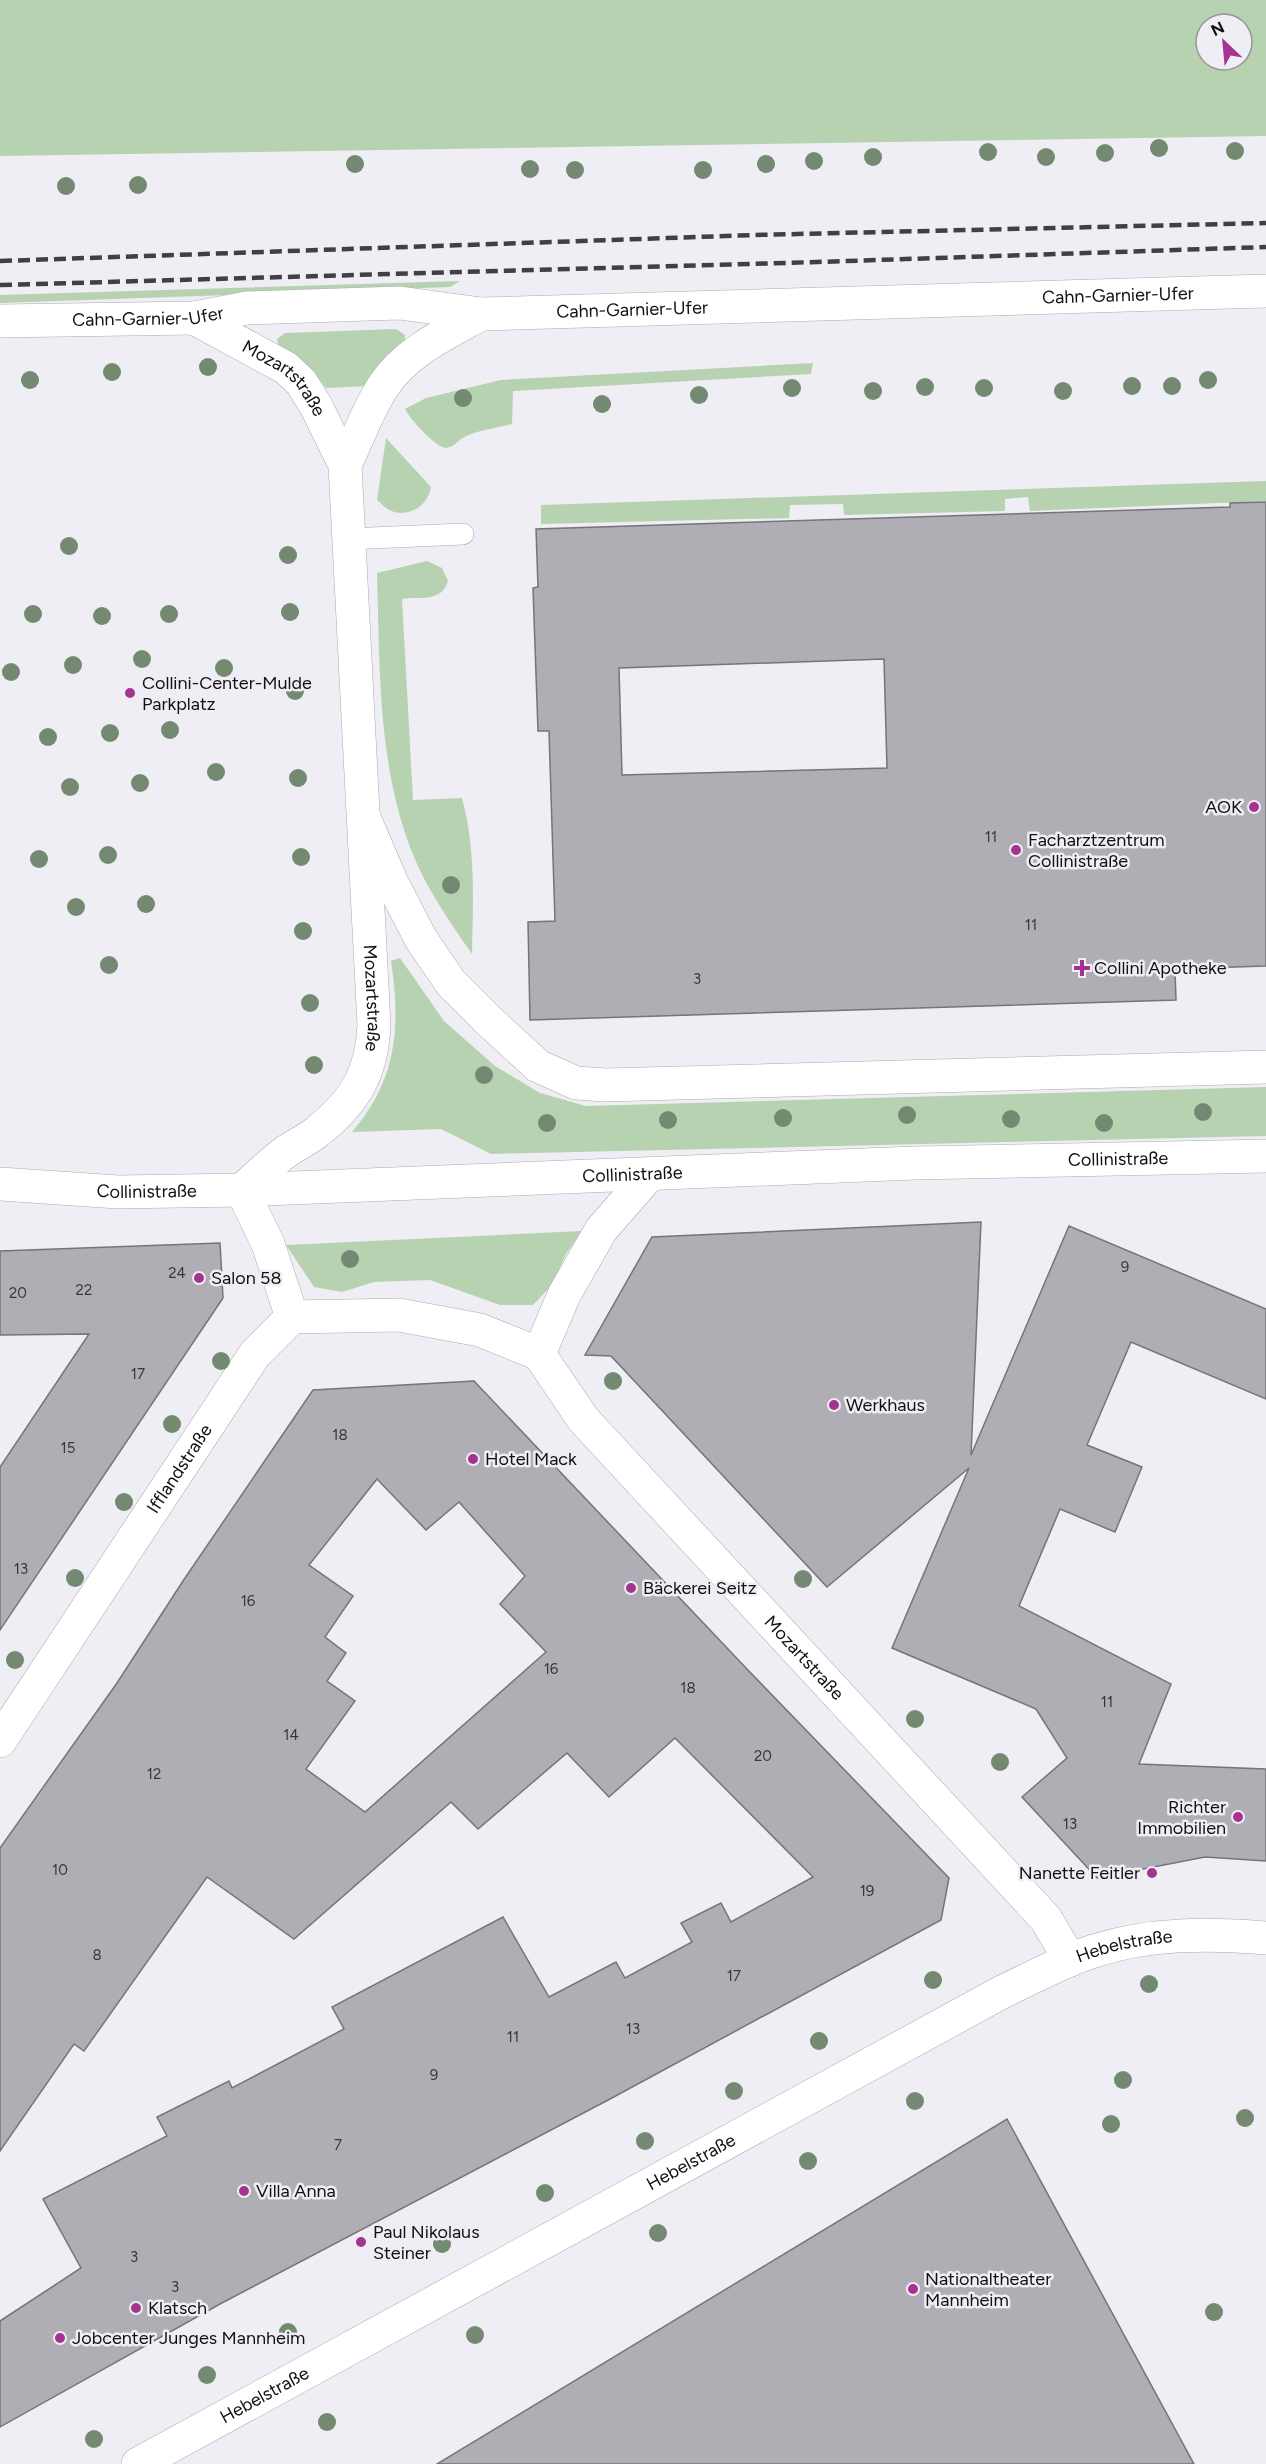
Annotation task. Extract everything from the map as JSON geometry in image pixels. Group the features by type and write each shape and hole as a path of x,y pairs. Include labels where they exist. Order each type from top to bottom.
{"street":[{"name":"Cahn-Garnier-Ufer","path":"0,321 194,318 247,308 400,303 481,314 1266,291"},
{"name":"Mozartstraße","path":"345,465 375,400 396,369 434,340 481,314"},
{"name":"Mozartstraße","path":"194,318 286,368 301,382 316,406 345,465 374,1025 373,1051 366,1074 352,1097 337,1114 317,1132 286,1151 242,1190"},
{"name":"Mozartstraße","path":"364,820 391,881 421,939 451,983 538,1066 576,1083 604,1085 1266,1067"},
{"name":"Collinistraße","path":"0,1184 118,1192 242,1190 915,1163 1266,1156"},
{"path":"242,1190 268,1244 292,1317 399,1315 480,1330 539,1354 564,1295 601,1230 649,1175"},
{"name":"Ifflandstraße","path":"0,1741 255,1354 292,1317"},
{"name":"Mozartstraße","path":"539,1354 583,1419 1046,1918 1070,1960"},
{"name":"Hebelstraße","path":"138,2464 1002,1992 1070,1960 1094,1951 1151,1937 1229,1935 1266,1938"}],"lane":[{"path":"348,539 463,534"}],"green space":[{"path":"0,0 1266,0 1266,136 0,156"},
{"path":"460,281 450,287 0,303 0,295"},
{"path":"396,329 405,335 405,341 369,386 326,388 312,370 278,344 277,339 285,333"},
{"path":"813,363 811,374 513,391 512,424 471,434 446,448 430,438 405,409 426,398 501,380"},
{"path":"386,438 431,487 426,500 410,512 389,510 377,500"},
{"path":"1266,481 1266,501 1030,511 1028,497 1005,499 1005,511 844,515 843,504 790,505 789,518 541,524 541,505"},
{"path":"427,561 442,568 448,581 445,588 435,596 402,599 413,800 462,798 472,856 472,954 431,892 412,852 392,784 386,749 380,679 377,573"},
{"path":"400,958 444,1021 495,1066 540,1093 586,1106 1266,1087 1266,1136 491,1154 441,1129 352,1132 367,1112 387,1072 395,1030 391,961"},
{"path":"582,1231 566,1254 552,1285 533,1305 500,1305 430,1280 374,1282 342,1292 314,1287 286,1245"}],"building":[{"path":"1266,502 1266,966 1175,969 1176,1000 530,1020 528,922 555,921 549,731 538,731 533,588 538,587 536,529 1230,507 1230,503","holes":["884,659 887,768 622,775 619,668"]},
{"path":"981,1222 971,1455 1069,1226 1266,1309 1266,1399 1131,1342 1087,1445 1142,1467 1115,1532 1060,1509 1019,1606 1171,1684 1139,1764 1266,1769 1266,1861 1205,1857 1097,1878 1022,1797 1067,1758 1036,1709 892,1648 969,1468 827,1587 611,1356 585,1355 652,1237"},
{"path":"220,1243 223,1298 0,1630 0,1467 89,1334 0,1335 0,1251"},
{"path":"474,1381 949,1878 941,1920 610,2099 220,2304 0,2427 0,2321 81,2268 43,2199 167,2136 157,2117 229,2081 232,2088 344,2029 332,2007 503,1917 549,1997 616,1962 625,1978 692,1942 681,1923 721,1903 731,1922 813,1877 675,1738 609,1797 567,1753 478,1829 451,1802 294,1939 207,1877 84,2051 74,2044 0,2151 0,1848 117,1683 183,1581 313,1390","holes":["377,1479 426,1530 459,1502 525,1576 500,1604 546,1652 365,1812 306,1769 355,1701 327,1681 346,1653 325,1637 353,1596 309,1565"]},
{"name":"Nationaltheater Mannheim","path":"1007,2119 1194,2464 437,2464"}],"railway":[{"path":"0,261 755,235 1266,223"},
{"path":"0,285 1266,247"}],"place":[{"name":"Collini-Center-Mulde Parkplatz","path":"130,693"},
{"name":"AOK","path":"1254,807"},
{"name":"Facharztzentrum Collinistraße","path":"1016,850"},
{"name":"Collini Apotheke","path":"1082,968"},
{"name":"Salon 58","path":"199,1278"},
{"name":"Werkhaus","path":"834,1405"},
{"name":"Hotel Mack","path":"473,1459"},
{"name":"Bäckerei Seitz","path":"631,1588"},
{"name":"Richter Immobilien","path":"1238,1817"},
{"name":"Nanette Feitler","path":"1152,1873"},
{"name":"Villa Anna","path":"244,2191"},
{"name":"Paul Nikolaus Steiner","path":"361,2242"},
{"name":"Nationaltheater Mannheim","path":"913,2289"},
{"name":"Klatsch","path":"136,2308"},
{"name":"Jobcenter Junges Mannheim","path":"60,2338"}]}
